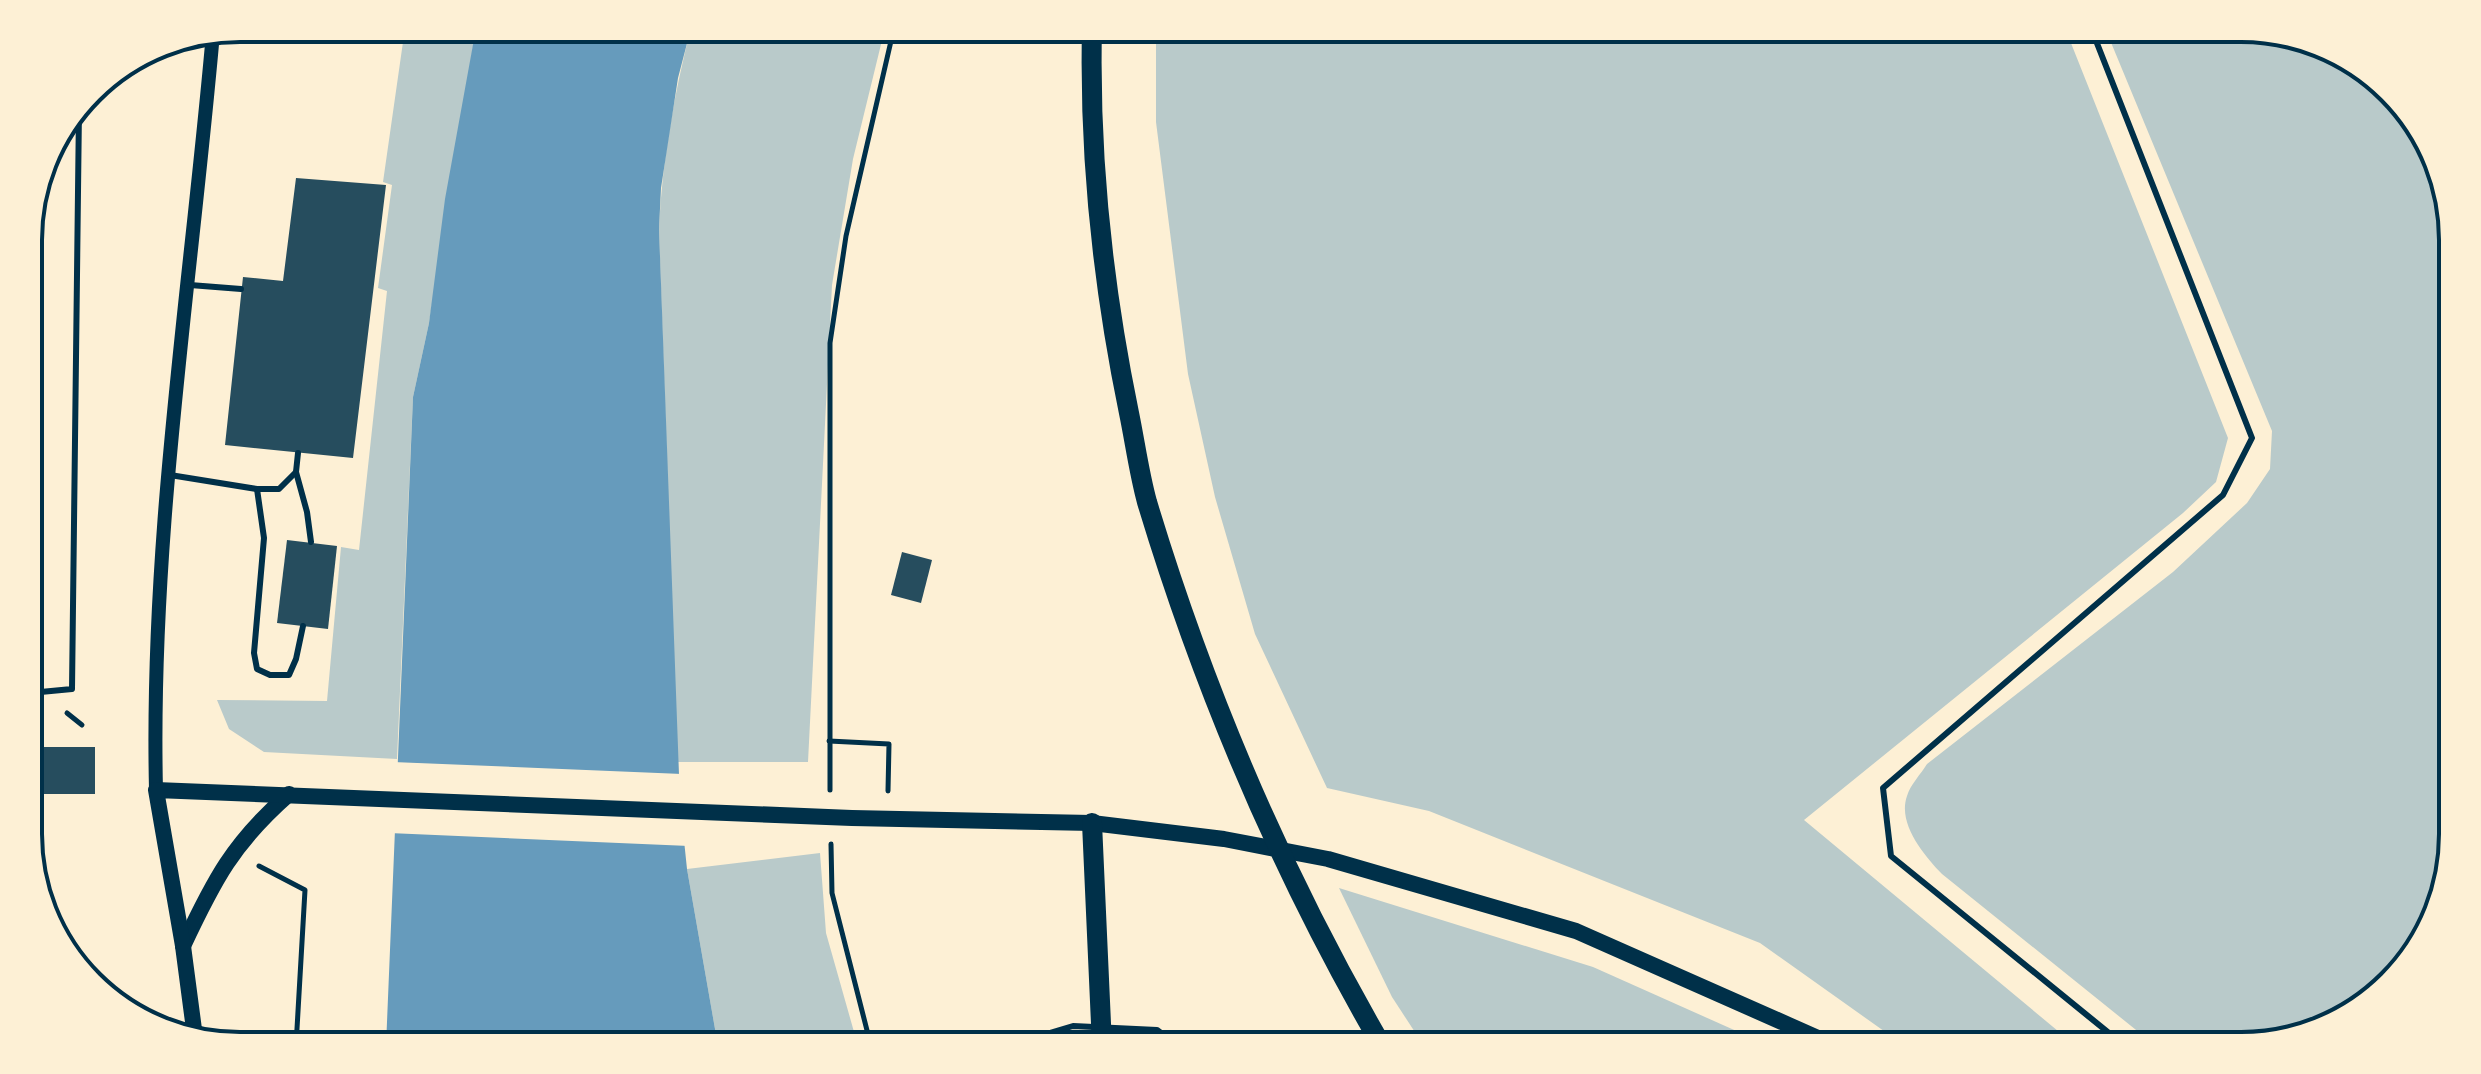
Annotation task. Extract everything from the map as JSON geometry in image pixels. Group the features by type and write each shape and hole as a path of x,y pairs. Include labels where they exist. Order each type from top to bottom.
{"main road":[{"path":"1092,42 1095,155 1104,267 1118,361 1146,500 1196,643 1254,792 1305,902 1375,1032"},
{"path":"194,1026 156,790 852,818 1092,823 1224,839 1328,859 1562,927 1804,1032"},
{"path":"183,946 232,852 253,825 289,794"},
{"path":"1092,823 1102,1032"}],"street":[{"path":"156,790 154,707 167,474 190,285 212,44"}],"lane":[{"path":"2096,42 2252,438 2223,495 1883,788 1891,856 2108,1032"},
{"path":"42,692 72,689 79,125"},
{"path":"190,285 241,289"},
{"path":"298,453 296,472 311,542"},
{"path":"167,474 257,489 279,489 296,472"},
{"path":"257,489 264,538 254,653 257,669 270,675 289,675 303,626"},
{"path":"1053,1032 1073,1026 1160,1032"}],"path":[{"path":"888,819 889,744 829,741 830,343 846,236 891,42"},
{"path":"232,852 305,890 297,1032"},
{"path":"832,893 867,1032"}],"shaded area":[{"path":"403,42 474,42 429,323 413,397 397,759 264,752 229,729 217,700 327,701 341,547 359,550 387,291 378,288 392,185 383,182"},
{"path":"688,42 882,42 853,159 832,285 808,762 677,762 659,229 663,178"},
{"path":"1156,42 2071,42 2228,438 2216,482 2183,513 1804,820 2059,1032 1885,1032 1760,943 1429,811 1327,788 1255,634 1215,497 1188,374 1156,122"},
{"path":"2111,42 2254,42 2292,49 2340,69 2381,100 2412,141 2432,189 2439,240 2439,847 2424,910 2398,955 2381,974 2351,999 2329,1012 2280,1028 2254,1032 2139,1032 1942,874 1909,828 1905,807 1908,792 1927,764 2173,572 2247,503 2270,469 2272,431"},
{"path":"820,853 826,933 854,1032 716,1032 687,869"},
{"path":"1339,888 1593,967 1739,1032 1415,1032 1392,997"}],"water":[{"path":"473,42 687,42 678,78 661,188 659,229 680,802 687,869 716,1032 387,1032 413,397 429,323 445,199"}],"pier":[{"path":"393,762 682,774 689,846 389,833"}],"building":[{"path":"296,178 386,185 353,458 225,445 243,277 283,281"},
{"path":"287,540 337,546 328,629 277,623"},
{"path":"902,552 932,560 921,603 891,595"},
{"path":"42,747 95,747 95,794 42,794"}]}
